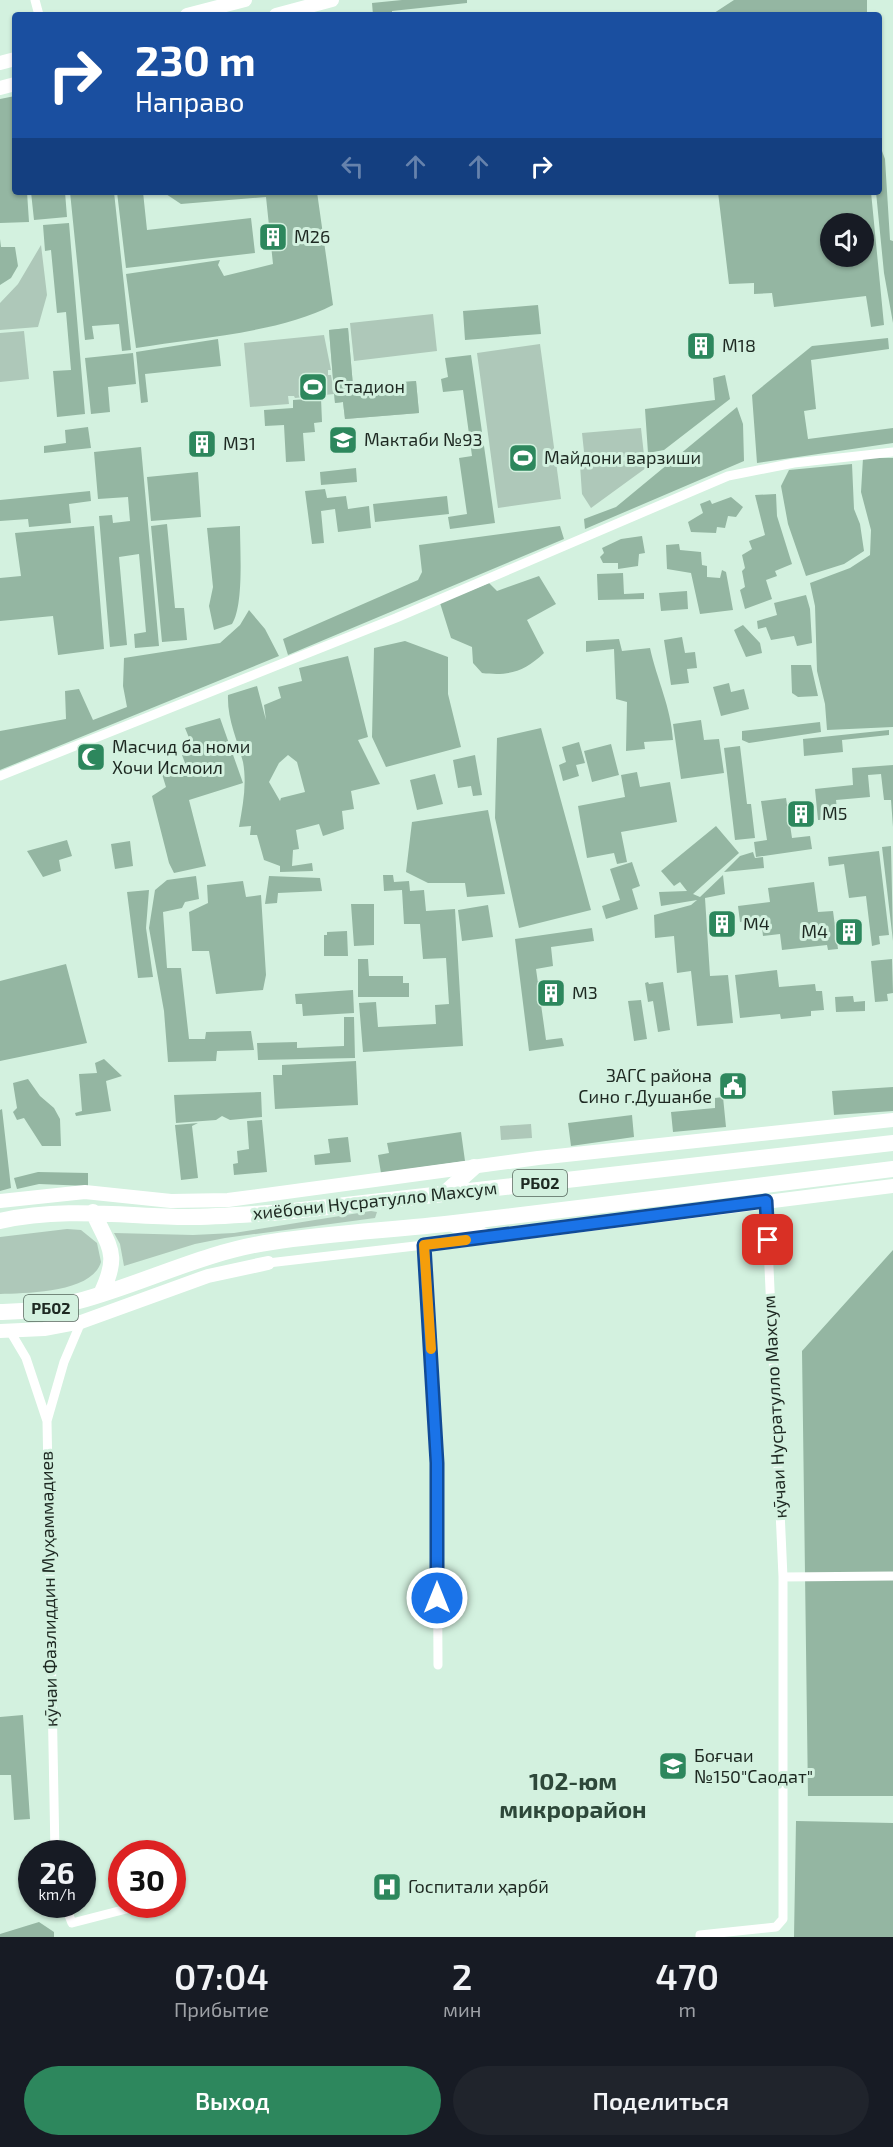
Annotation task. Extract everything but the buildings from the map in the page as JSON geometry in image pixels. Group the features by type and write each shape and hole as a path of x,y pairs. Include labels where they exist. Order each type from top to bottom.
{"highway":[{"name":"хиёбони Нусратулло Махсум","path":"0,1221 24,1216 93,1212 223,1216 284,1212 893,1143"},
{"path":"444,1194 474,1167"},
{"name":"хиёбони Нусратулло Махсум","path":"0,1312 33,1312 77,1303 179,1265 271,1242 452,1224 893,1169"},
{"name":"РБ02","path":"93,1212 108,1241 112,1258 111,1272 101,1294"},
{"path":"452,1224 486,1237"}],"street":[{"path":"198,12 244,0"},
{"path":"287,12 332,0"},
{"path":"0,776 407,613 728,476 794,463 893,452"},
{"path":"0,1201 85,1192 171,1201 228,1200 474,1167 893,1120"},
{"path":"5,1331 81,1322 208,1276 268,1263 893,1186"},
{"name":"кӯчаи Нусратулло Махсум","path":"700,1937 776,1927 783,1919 783,1577 766,1201"},
{"path":"424,1245 437,1463 438,1665"},
{"path":"47,1421 64,1362 81,1322"},
{"name":"кӯчаи Фазлиддин Муҳаммадиев","path":"5,1331 26,1358 47,1421 55,1840"},
{"path":"783,1577 893,1576"},
{"path":"70,1918 72,1923 91,1918"}],"green space":[{"path":"402,0 467,0 467,3 392,12 373,12 372,3"},
{"path":"734,0 867,0 867,12 716,12"},
{"path":"12,97 12,195 27,195 29,222 0,223 0,99"},
{"path":"882,151 885,159 890,240 893,241 893,323 884,273 876,195 882,195"},
{"path":"31,195 65,195 67,217 34,220"},
{"path":"70,195 114,195 131,350 122,351 119,324 92,326 94,339 85,340"},
{"path":"117,195 143,195 147,230 251,218 255,253 126,268"},
{"path":"168,195 317,195 333,305 288,322 263,328 136,348 126,274 220,260 218,265 224,276 273,264 266,197 181,204"},
{"path":"718,195 871,195 873,213 820,213 820,267 874,267 874,223 884,325 871,327 866,296 774,307 772,293 754,294 754,283 729,284"},
{"path":"69,223 85,414 57,417 53,371 71,370 66,312 57,313 51,250 45,251 43,225"},
{"path":"0,239 1,247 15,247 18,266 11,278 0,285"},
{"path":"41,245 47,295 38,327 0,330 0,303 18,284"},
{"path":"538,305 541,334 465,340 463,311"},
{"path":"433,314 437,351 354,361 350,323"},
{"path":"348,328 353,386 416,381 419,413 345,419 343,402 335,403 334,394 295,398 288,396 289,404 250,407 244,343 324,335 331,370 328,370 328,375 331,375 334,393 329,330"},
{"path":"348,328 353,386 416,381 419,413 345,419 343,402 335,403 329,330"},
{"path":"24,331 29,379 0,382 0,333"},
{"path":"888,338 889,349 811,360 816,409 804,411 808,439 893,428 893,443 757,463 752,395 812,346"},
{"path":"218,339 221,366 145,374 148,402 141,403 136,352"},
{"name":"Майдони варзиши","path":"540,344 561,499 498,508 477,353"},
{"path":"133,353 136,384 108,387 110,412 91,414 85,358"},
{"path":"471,355 495,523 450,529 448,517 467,514 459,458 472,456 463,390 443,392 441,379 448,377 445,358"},
{"path":"725,375 730,399 664,450 648,453 645,409 715,400 713,378"},
{"path":"321,398 322,422 314,423 315,432 303,433 305,461 286,462 284,425 265,426 264,410 293,408 293,400"},
{"path":"737,407 743,424 744,461 585,529 584,519 616,507"},
{"path":"88,427 91,448 44,453 44,446 66,443 65,430"},
{"path":"641,428 644,455 585,461 582,433"},
{"path":"141,447 159,646 135,648 134,634 146,632 139,554 119,557 127,645 110,647 99,516 112,515 113,523 130,521 128,497 98,499 94,452"},
{"path":"661,457 591,508 582,494 580,465"},
{"path":"863,458 893,458 893,727 827,730 825,704 817,671 815,606 810,583 850,568 870,555 871,530 861,492"},
{"path":"852,464 854,509 860,524 864,551 844,564 806,576 788,524 781,486 789,470"},
{"path":"356,468 357,482 321,485 320,472"},
{"path":"198,472 201,517 151,521 147,477"},
{"path":"325,489 327,498 346,496 348,509 369,506 371,528 338,532 335,509 321,511 324,543 312,544 305,491"},
{"path":"90,491 91,501 69,504 71,523 29,527 28,519 0,521 0,500"},
{"path":"776,494 777,516 792,564 775,571 777,576 766,580 772,599 745,609 740,590 745,587 742,555 752,549 749,541 765,535 755,495"},
{"path":"447,496 449,514 375,522 373,504"},
{"path":"731,497 743,507 736,517 728,516 725,528 717,527 716,533 691,532 688,522 703,513 700,504 710,500 712,504"},
{"path":"167,524 175,608 184,608 187,640 162,642 151,526"},
{"path":"94,526 104,649 58,655 53,616 0,621 0,578 21,576 15,533"},
{"path":"240,526 240,577 236,615 232,624 214,630 209,606 213,587 207,528"},
{"path":"560,526 564,539 288,655 283,639 418,580 422,572 419,545"},
{"path":"642,536 645,553 639,554 638,566 618,569 618,563 603,563 600,557 604,553 602,548 621,539"},
{"path":"679,544 680,550 701,552 702,565 707,566 707,577 720,578 722,570 726,572 733,610 700,614 691,573 667,569 666,545"},
{"path":"623,573 624,594 644,593 644,599 598,600 597,574"},
{"path":"539,576 556,604 527,620 544,653 530,665 516,671 500,674 482,673 473,663 472,647 451,638 440,603 489,583 497,591"},
{"path":"687,591 688,609 661,611 659,593"},
{"path":"806,595 810,609 812,643 797,646 794,636 771,640 766,627 758,629 757,621 777,615 774,603"},
{"path":"249,610 265,629 279,656 0,770 0,731 66,719 65,691 79,689 93,720 127,707 123,686 124,658 220,643 240,625"},
{"path":"743,625 760,643 762,653 746,657 734,630"},
{"path":"682,637 685,653 695,652 697,668 687,669 689,683 671,685 664,640"},
{"path":"619,639 622,651 650,648 670,716 673,740 644,742 645,749 626,751 627,702 616,699 614,649 586,652 586,641"},
{"path":"405,641 448,657 448,694 461,747 386,767 372,737 374,648"},
{"path":"348,656 368,737 358,740 380,784 351,791 354,809 342,811 344,829 323,836 319,824 296,830 299,849 293,850 292,866 312,863 313,871 280,872 280,866 264,860 257,835 250,835 251,826 239,827 245,778 243,762 231,721 228,695 257,686 266,720 264,705 281,698 278,687 302,681 299,668","holes":["288,755 297,762 305,792 281,798 280,801 269,782 279,763"]},
{"path":"791,665 811,665 818,696 798,697 792,693"},
{"path":"729,683 731,692 744,689 749,709 721,716 713,687"},
{"path":"220,718 243,783 189,800 206,866 174,873 169,863 152,796 166,787 161,771 185,763 182,755 186,753 185,748 192,745 185,728"},
{"path":"701,720 704,740 719,739 724,773 681,779 673,724"},
{"path":"820,722 821,732 749,743 742,740 742,731"},
{"path":"541,728 591,910 519,928 495,818 497,738"},
{"path":"889,730 889,735 842,740 843,752 804,756 803,739"},
{"path":"579,742 585,763 576,765 579,776 563,781 559,765 566,762 562,747"},
{"path":"611,744 619,775 592,782 584,751"},
{"path":"740,746 747,804 751,804 755,838 735,840 724,748"},
{"path":"475,755 482,795 473,796 471,786 458,788 453,760"},
{"path":"893,765 893,827 891,800 884,800 881,774 868,775 870,797 836,800 838,819 818,820 815,789 853,785 852,768"},
{"path":"637,772 640,787 670,782 677,822 621,832 627,862 617,864 614,853 587,858 578,806 625,797 621,775"},
{"path":"435,774 443,804 417,810 410,780"},
{"path":"786,798 792,838 810,836 812,849 756,857 754,842 767,840 761,801"},
{"path":"488,810 505,894 467,897 465,883 428,883 406,872 412,822"},
{"path":"716,826 739,853 693,894 700,897 723,875 725,894 705,898 710,976 728,975 733,1023 697,1026 691,971 677,973 674,936 655,938 654,915 691,905 697,900 661,906 659,892 687,891 680,882 674,886 661,871"},
{"path":"67,840 72,856 59,860 61,871 43,877 27,851"},
{"path":"130,841 133,866 115,869 111,844"},
{"path":"891,846 893,941 882,847"},
{"path":"879,851 889,935 879,936 880,944 872,946 866,896 849,898 844,864 829,866 828,857"},
{"path":"753,852 755,858 763,857 764,868 724,872 740,856"},
{"path":"632,862 640,886 632,889 638,909 606,919 602,906 620,900 610,869"},
{"path":"383,875 393,875 394,882 409,881 410,891 424,890 426,911 455,909 463,1046 363,1052 359,1003 376,1002 378,1027 436,1024 435,1005 449,1004 446,958 423,959 420,924 404,924 402,890 384,891"},
{"path":"196,876 199,899 185,902 182,908 163,912 167,968 181,968 189,1039 205,1039 206,1032 251,1031 254,1050 217,1051 216,1061 168,1062 164,1011 149,928 155,890 167,880"},
{"path":"269,876 320,878 322,891 278,893 277,903 265,904"},
{"path":"243,881 246,897 261,895 266,975 263,990 216,994 209,951 192,951 189,912 208,903 207,885"},
{"path":"814,882 818,912 833,911 838,949 828,950 827,945 782,950 780,934 763,936 761,919 740,922 738,906 770,902 768,888"},
{"path":"149,890 146,928 153,977 138,978 127,892"},
{"path":"351,904 374,904 374,945 354,946"},
{"path":"488,905 493,937 462,941 458,910"},
{"path":"592,928 594,941 551,947 553,966 536,969 546,1040 562,1038 564,1046 529,1051 515,939"},
{"path":"347,931 348,956 324,956 324,935 327,935 327,932"},
{"path":"358,959 368,959 369,976 403,976 403,983 409,983 409,997 358,997"},
{"path":"892,959 893,993 887,994 888,1001 875,1002 871,961"},
{"path":"66,964 87,1043 0,1061 0,981"},
{"path":"777,970 779,987 815,984 816,991 822,991 824,1010 811,1011 811,1016 781,1019 780,1014 740,1018 735,975"},
{"path":"663,982 670,1030 658,1032 653,1001 648,1002 645,983 649,984"},
{"path":"353,990 354,1013 303,1016 302,1004 296,1004 295,994"},
{"path":"853,996 854,1002 865,1001 865,1011 836,1012 835,997"},
{"path":"641,1000 647,1039 634,1041 628,1001"},
{"path":"344,1017 354,1017 355,1058 258,1060 257,1043 297,1042 297,1048 344,1046"},
{"path":"104,1059 122,1076 106,1081 111,1111 76,1116 75,1113 82,1111 79,1074 97,1073 95,1063"},
{"path":"356,1061 358,1105 275,1109 273,1075 282,1075 282,1065"},
{"path":"28,1079 40,1096 54,1108 60,1119 61,1146 42,1146 24,1118 17,1120 13,1112 17,1108 13,1083"},
{"path":"893,1087 893,1111 834,1115 832,1091"},
{"path":"261,1092 262,1117 230,1120 222,1116 216,1120 176,1123 174,1095"},
{"path":"723,1097 726,1127 673,1132 671,1112 715,1108 715,1098"},
{"path":"2,1109 11,1188 0,1191 0,1110"},
{"path":"632,1115 634,1137 571,1146 568,1123"},
{"path":"262,1120 267,1172 234,1175 233,1164 238,1163 237,1151 249,1149 247,1121"},
{"path":"198,1123 192,1126 198,1178 181,1180 175,1125"},
{"path":"531,1124 532,1138 501,1140 500,1126"},
{"path":"461,1132 465,1161 381,1173 378,1155 389,1153 387,1143"},
{"path":"348,1137 351,1162 315,1165 314,1155 330,1153 328,1139"},
{"path":"38,1172 88,1173 88,1186 39,1184 17,1189 14,1178"},
{"path":"371,1211 377,1212 375,1218 225,1238 195,1244 124,1266 120,1244 114,1233 193,1235 234,1233"},
{"path":"67,1229 81,1230 97,1243 101,1262 95,1272 85,1280 57,1289 0,1294 0,1237"},
{"path":"893,1250 893,1796 808,1796 802,1351"},
{"path":"23,1715 30,1819 14,1820 11,1775 0,1775 0,1717"},
{"path":"796,1821 893,1823 893,1937 794,1937"},
{"path":"39,1922 54,1932 54,1937 0,1937 0,1934"}],"slow traffic":[{"path":"431,1349 424,1245 466,1240"}],"place":[{"name":"М26","path":"273,237"},
{"name":"М18","path":"701,346"},
{"name":"Стадион","path":"313,387"},
{"name":"Мактаби №93","path":"343,440"},
{"name":"М31","path":"202,444"},
{"name":"Майдони варзиши","path":"523,458"},
{"name":"Масчид ба номи Хочи Исмоил","path":"91,757"},
{"name":"М5","path":"801,814"},
{"name":"M4","path":"722,924"},
{"name":"М4","path":"849,932"},
{"name":"M3","path":"551,993"},
{"name":"ЗАГС района Сино г.Душанбе","path":"733,1086"},
{"name":"Боғчаи №150\"Саодат\"","path":"673,1766"},
{"name":"Госпитали ҳарбӣ","path":"387,1887"}],"district":[{"name":"102-юм микрорайон","path":"573,1796"}],"route":[{"path":"437,1598 437,1463 434,1381 424,1245 766,1201 768,1240"}]}
